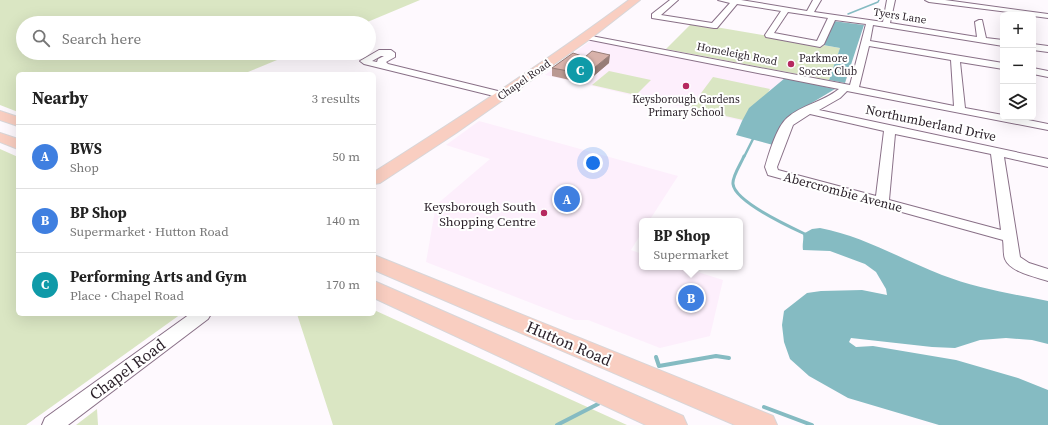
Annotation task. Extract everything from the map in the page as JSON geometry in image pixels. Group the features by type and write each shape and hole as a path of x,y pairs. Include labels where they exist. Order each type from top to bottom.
{"main road":[{"name":"Chapel Road","path":"376,178 451,130 586,37 635,0"},
{"path":"0,115 16,121"},
{"name":"Chapel Road","path":"376,191 446,139 451,130"},
{"path":"0,137 16,143"},
{"name":"Hutton Road","path":"376,263 764,425"},
{"path":"376,291 674,425"}],"street":[{"path":"674,0 654,16 714,26 736,1"},
{"name":"Tyers Lane","path":"722,0 1000,42"},
{"path":"810,13 817,0"},
{"path":"886,25 891,0"},
{"path":"929,0 1048,16"},
{"path":"786,10 769,35 820,44 832,16"},
{"path":"850,88 865,44 870,22"},
{"path":"979,22 982,39"},
{"name":"Homeleigh Road","path":"586,37 1048,127"},
{"path":"865,44 1000,66"},
{"path":"1036,47 1048,49"},
{"path":"955,58 960,109"},
{"path":"384,66 502,95"},
{"path":"1036,72 1048,74"},
{"name":"Abercrombie Avenue","path":"850,88 791,120 787,125 771,167 772,172 1009,237"},
{"name":"Northumberland Drive","path":"809,110 890,129 1048,162"},
{"path":"882,203 890,129"},
{"path":"997,152 1013,259 1023,267 1048,275"},
{"name":"Chapel Road","path":"52,425 199,316"}],"shaded area":[{"name":"Keysborough Gardens Primary School","path":"590,41 785,78 776,94 749,108 742,121 545,75"},
{"name":"Keysborough South Shopping Centre","path":"479,121 678,176 651,218 639,218 639,237 631,250 639,253 639,270 691,270 723,280 710,336 660,348 588,320 575,320 426,262 436,205 490,159 446,145"}],"green space":[{"path":"0,0 420,0 376,18 376,16 16,16 16,60 277,60 248,72 16,72 16,111 0,105"},
{"name":"Parkmore Soccer Club","path":"692,23 840,48 829,80 666,49"},
{"path":"609,71 651,80 636,95 592,85"},
{"path":"713,77 770,89 752,122 690,108"},
{"path":"0,149 16,156 16,316 178,316 26,425 0,425"},
{"path":"376,311 627,425 333,425 298,316 376,316"},
{"path":"97,409 98,425 76,425"}],"water":[{"path":"833,21 864,25 845,83 829,80 840,48 823,45"},
{"path":"785,78 835,89 785,119 773,145 736,135 749,108"},
{"path":"820,228 867,242 955,280 1048,301 1048,344 1032,340 1006,338 980,340 955,348 932,347 851,338 849,342 856,347 873,346 956,360 1018,378 1048,390 1048,425 939,425 848,398 809,376 790,359 784,342 782,325 784,311 807,293 821,291 862,290 887,295 886,289 876,272 865,264 830,251 803,250 803,234 812,229"}],"building":[{"path":"592,51 610,55 589,72 583,71 579,73 552,68 573,53 585,57"}],"waterway":[{"path":"848,14 878,2 879,0"},
{"path":"744,157 754,137"},
{"path":"744,156 733,181 736,191 753,206 764,213 805,234"},
{"path":"656,357 659,366 716,356 729,358"},
{"path":"557,425 598,404"},
{"path":"764,407 812,425"}],"place":[{"name":"Parkmore Soccer Club","path":"791,64"},
{"name":"Performing Arts and Gym","path":"580,70"},
{"name":"Keysborough Gardens Primary School","path":"686,86"},
{"name":"BWS","path":"567,199"},
{"name":"Keysborough South Shopping Centre","path":"544,213"},
{"name":"BP Shop","path":"691,298"}]}
